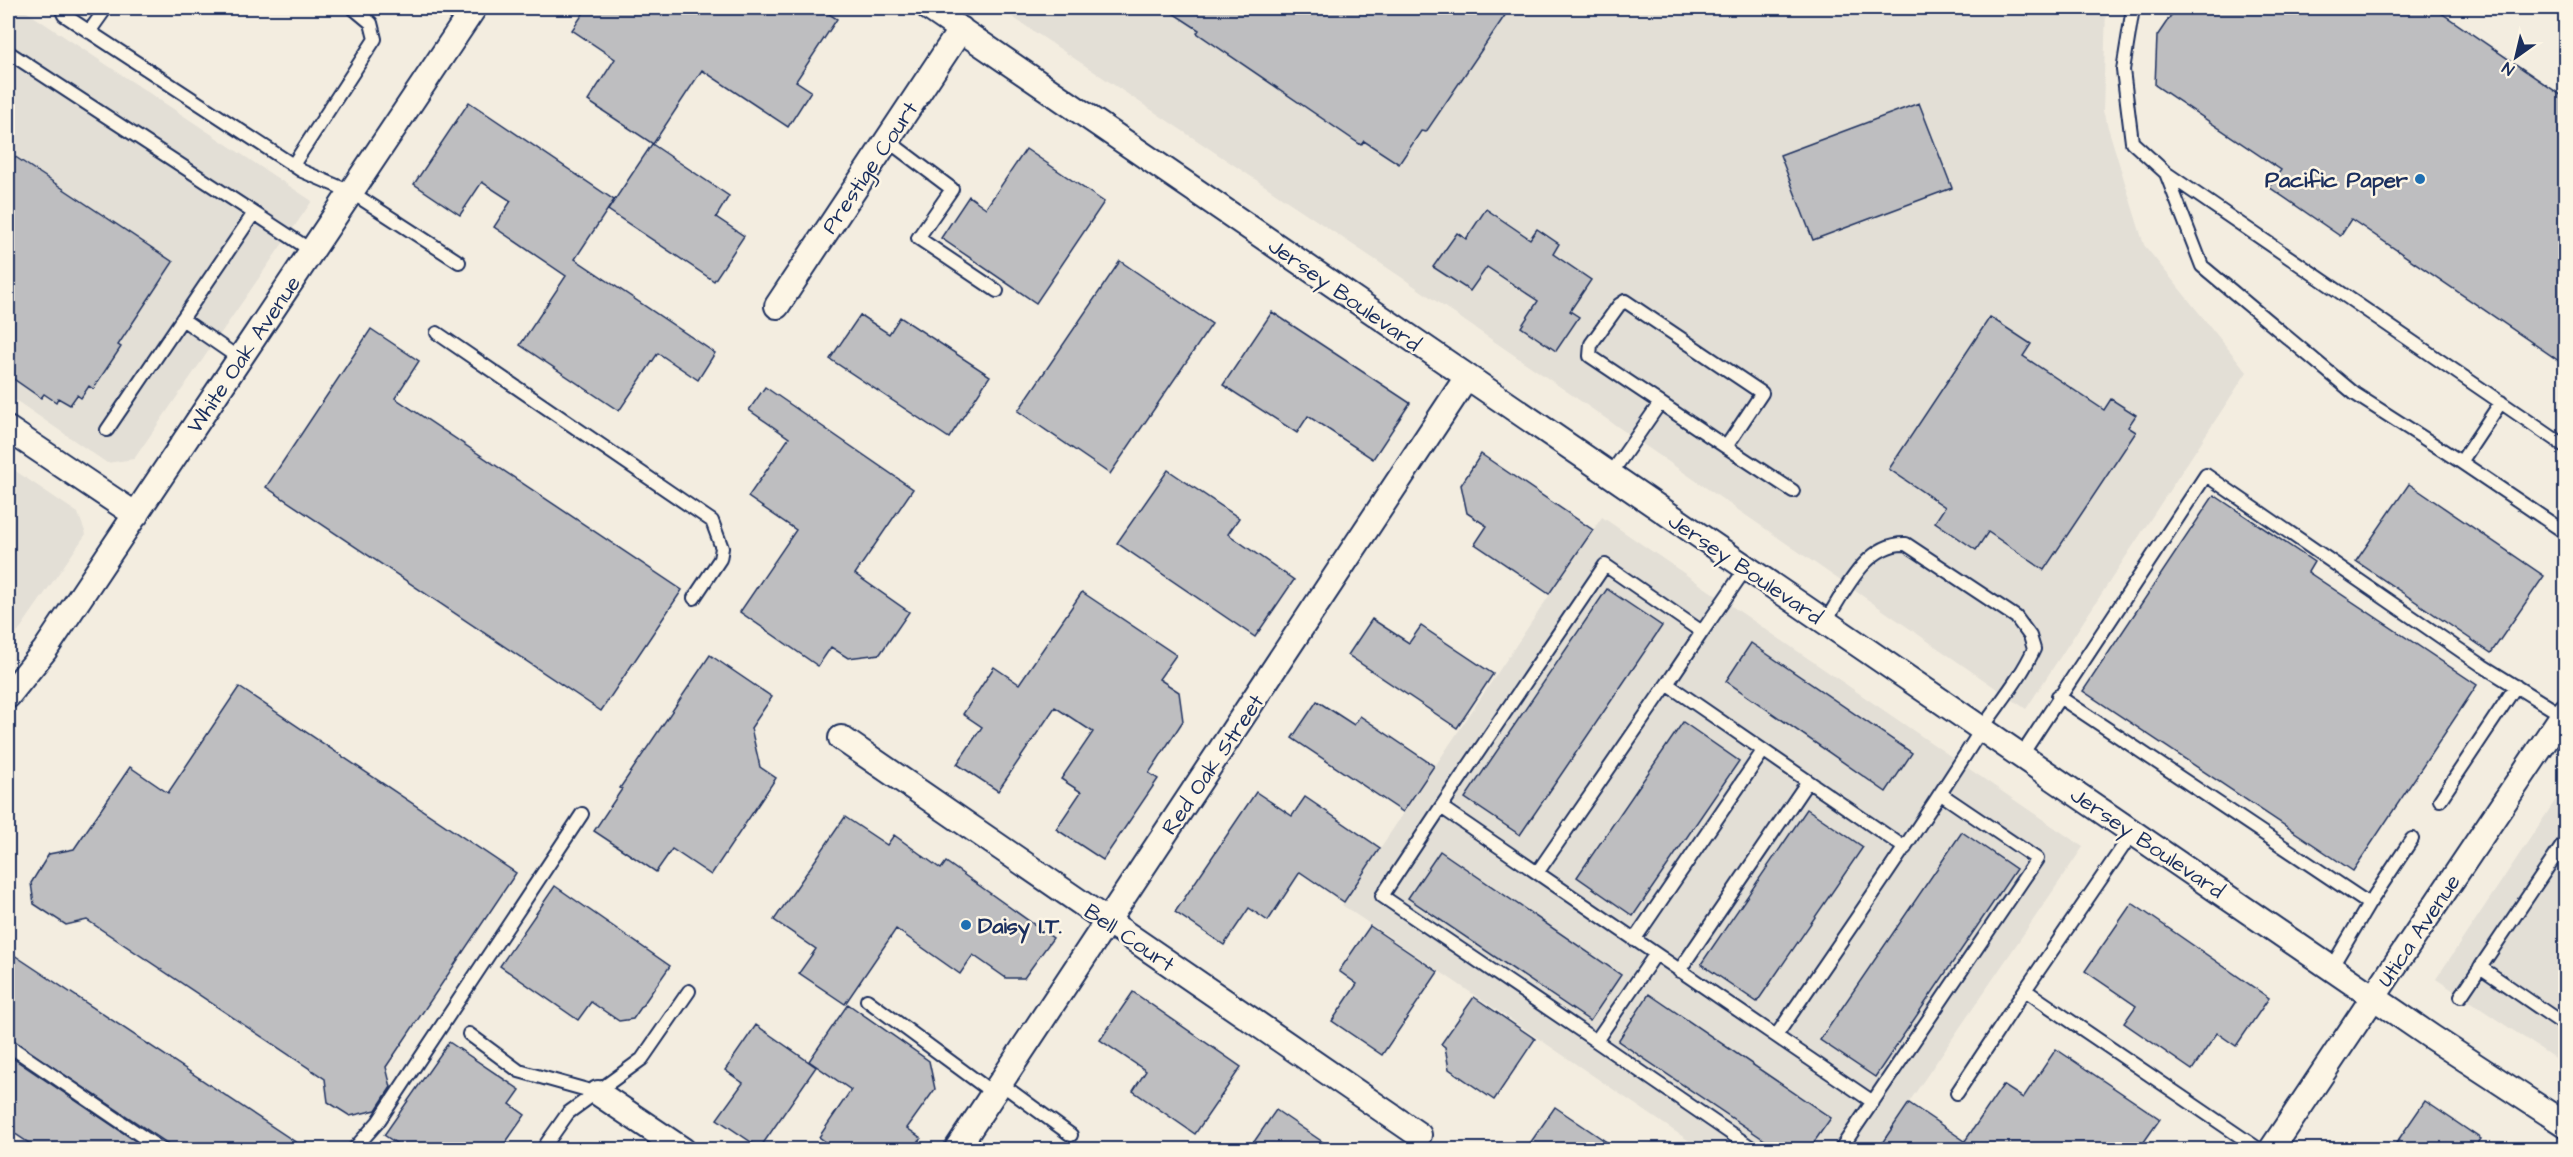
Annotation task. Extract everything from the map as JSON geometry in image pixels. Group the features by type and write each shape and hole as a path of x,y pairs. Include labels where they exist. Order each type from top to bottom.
{"street":[{"name":"White Oak Avenue","path":"8,696 45,650 474,8"},
{"name":"Jersey Boulevard","path":"929,8 2020,756 2565,1125"},
{"name":"Prestige Court","path":"777,306 961,29"},
{"name":"Red Oak Street","path":"956,1149 1467,377"},
{"path":"8,429 136,515"},
{"name":"Utica Avenue","path":"2271,1149 2564,712"},
{"name":"Bell Court","path":"841,738 1419,1135"},
{"path":"598,1093 683,1149"}],"lane":[{"path":"61,8 64,15 89,32 293,165 351,192 459,262"},
{"path":"89,32 106,8"},
{"path":"293,165 375,39 371,23 353,8"},
{"path":"2133,8 2123,70 2132,142 2166,173 2565,447"},
{"path":"8,52 312,251"},
{"path":"887,140 952,189 918,238 997,291"},
{"path":"2166,173 2202,266 2355,394 2461,462 2565,533"},
{"path":"107,430 254,213"},
{"path":"1726,447 1762,393 1625,301 1619,305 1591,344 1590,356 1726,447 1793,491"},
{"path":"182,319 240,359"},
{"path":"437,333 712,521 722,548 720,559 694,598"},
{"path":"2461,462 2501,402"},
{"path":"1610,475 1660,403"},
{"path":"2020,756 2206,475 2483,666 2564,712"},
{"path":"1776,1036 1941,794 2015,682 2034,649 2030,636 2016,617 1906,544 1894,543 1873,555 1859,571 1825,622"},
{"path":"1702,632 1605,565 1382,896 1755,1149"},
{"path":"1537,873 1746,568"},
{"path":"1668,684 1905,848"},
{"path":"2440,801 2516,686"},
{"path":"2058,696 2369,904"},
{"path":"1634,940 1763,751"},
{"path":"1679,971 1808,781"},
{"path":"1840,1149 2037,859 1941,794"},
{"path":"1441,807 1873,1102"},
{"path":"353,1149 378,1122 582,814"},
{"path":"1957,1094 2133,832"},
{"path":"2331,968 2369,904 2412,839"},
{"path":"2461,996 2565,840"},
{"path":"1596,1041 1655,955"},
{"path":"2480,967 2565,1026"},
{"path":"2025,990 2260,1149"},
{"path":"542,1149 568,1113 642,1059 689,991"},
{"path":"867,1000 1071,1135"},
{"path":"469,1034 519,1071 598,1093"},
{"path":"8,1045 162,1149"},
{"path":"2563,1149 2565,1145"}],"shaded area":[{"path":"8,8 21,8 312,201 134,459 107,463 8,395"},
{"path":"999,8 2106,8 2103,111 2144,245 2247,372 2026,709 1404,279"},
{"path":"8,466 78,513 86,534 8,646"},
{"path":"1602,517 2083,847 1877,1149 1701,1149 1342,905"},
{"path":"2565,786 2565,1065 2436,979"}],"building":[{"path":"587,8 820,8 837,19 796,81 811,91 788,127 702,70 653,144 588,101 615,59 572,30"},
{"path":"1165,8 1510,8 1426,132 1421,131 1399,164 1364,141 1361,145 1197,33 1199,30"},
{"name":"Pacific Paper","path":"2176,8 2434,8 2565,98 2565,365 2351,219 2340,236 2269,187 2281,170 2155,85 2157,36"},
{"path":"469,102 614,200 575,259 715,353 698,380 658,353 619,411 520,345 566,276 494,227 511,201 482,182 460,215 414,184"},
{"path":"1919,103 1952,188 1813,240 1780,155"},
{"path":"652,144 729,196 716,217 744,236 714,281 608,210"},
{"path":"1026,149 1104,202 1036,303 941,238 969,196 986,208"},
{"path":"8,152 173,262 118,345 121,347 93,389 89,386 81,398 77,395 70,405 58,398 56,402 44,394 41,398 8,375"},
{"path":"1486,209 1530,239 1537,229 1559,244 1553,254 1591,280 1570,311 1579,317 1556,351 1521,327 1538,301 1487,267 1470,291 1433,267 1457,233 1466,239"},
{"path":"1120,261 1212,324 1110,474 1018,411"},
{"path":"1272,312 1410,403 1373,459 1308,416 1297,433 1223,385"},
{"path":"860,315 889,334 900,317 990,376 949,438 830,359"},
{"path":"1990,317 2031,344 2023,356 2104,410 2111,399 2136,415 2128,427 2136,432 2044,570 1988,532 1976,550 1935,522 1945,507 1889,469"},
{"path":"371,329 419,361 395,398 682,590 601,711 266,487"},
{"path":"765,387 913,489 855,574 909,612 880,654 848,658 831,647 818,666 740,612 796,530 748,497 789,438 749,410"},
{"path":"1481,454 1593,530 1549,594 1475,544 1487,526 1467,513 1461,485"},
{"path":"1168,470 1239,518 1228,534 1294,580 1255,637 1117,543"},
{"path":"2409,484 2544,576 2491,653 2356,561"},
{"path":"2214,495 2314,562 2308,572 2477,685 2353,871 2083,691"},
{"path":"1607,589 1662,626 1520,835 1465,798"},
{"path":"1082,592 1176,655 1159,679 1179,692 1183,721 1149,773 1158,779 1103,860 1056,829 1081,792 1061,779 1093,732 1055,707 998,791 957,764 982,727 963,714 994,667 1019,684"},
{"path":"1372,619 1409,643 1421,626 1493,674 1457,728 1348,655"},
{"path":"1751,643 1912,753 1886,792 1726,681"},
{"path":"710,655 772,697 751,728 760,767 776,778 711,875 672,849 656,872 594,831 622,789 620,788"},
{"path":"239,687 516,873 386,1067 391,1087 376,1110 350,1116 328,1102 325,1079 87,920 66,925 34,904 31,883 49,854 74,849 130,767 168,793"},
{"path":"1317,701 1354,725 1360,716 1434,766 1403,812 1292,738"},
{"path":"1683,722 1739,761 1633,916 1577,877"},
{"path":"1256,792 1292,816 1305,797 1380,848 1344,902 1300,872 1268,921 1249,908 1224,945 1175,912"},
{"path":"1807,809 1863,847 1757,1002 1701,964"},
{"path":"845,817 887,845 894,835 941,869 946,862 1053,938 1024,978 1006,978 973,955 960,974 896,929 845,1004 799,973 816,949 774,920"},
{"path":"1962,832 2016,869 1875,1077 1820,1040"},
{"path":"1440,851 1621,975 1590,1021 1408,898"},
{"path":"555,886 670,966 633,1019 619,1021 591,1002 578,1020 500,966"},
{"path":"2132,903 2269,998 2236,1046 2217,1033 2192,1070 2124,1023 2136,1006 2085,971"},
{"path":"1370,926 1438,972 1382,1055 1332,1021 1357,984 1339,971"},
{"path":"8,951 306,1149 170,1149 167,1143 8,1037"},
{"path":"1133,992 1241,1067 1195,1134 1133,1091 1146,1071 1100,1040"},
{"path":"1649,994 1831,1118 1809,1149 1778,1149 1618,1041"},
{"path":"1474,997 1535,1039 1494,1100 1449,1069 1445,1047 1441,1044"},
{"path":"848,1004 929,1061 935,1089 907,1128 921,1138 913,1149 836,1149 819,1137 851,1090 809,1061"},
{"path":"756,1025 816,1067 760,1148 717,1119 743,1083 725,1070"},
{"path":"449,1042 520,1090 510,1104 525,1115 501,1149 405,1149 384,1135"},
{"path":"2056,1049 2160,1119 2139,1149 1878,1149 1909,1103 1965,1141 2003,1085 2023,1098"},
{"path":"8,1055 147,1149 38,1149 8,1129"},
{"path":"2425,1101 2481,1139 2474,1149 2392,1149"},
{"path":"1555,1107 1617,1149 1526,1149"},
{"path":"1276,1110 1333,1149 1249,1149"}],"railway":[{"path":"2552,8 2566,17"}],"place":[{"name":"Pacific Paper","path":"2420,179"},
{"name":"Daisy I.T.","path":"966,925"}]}
